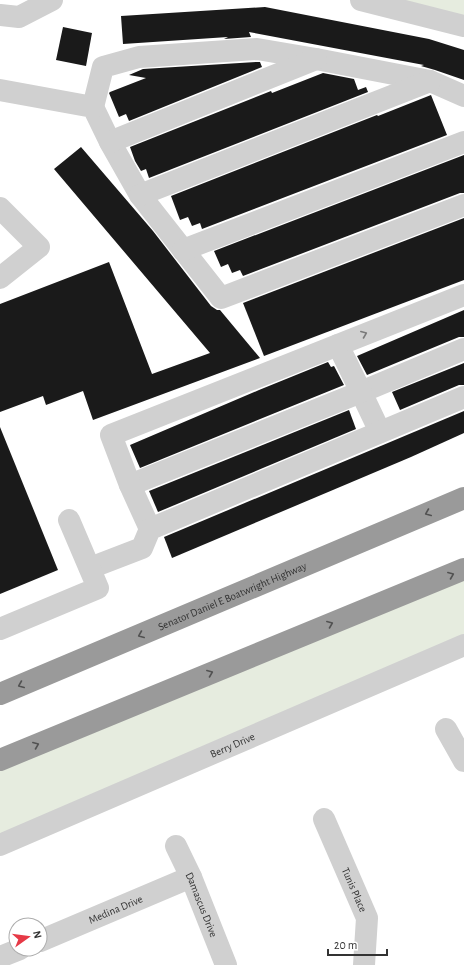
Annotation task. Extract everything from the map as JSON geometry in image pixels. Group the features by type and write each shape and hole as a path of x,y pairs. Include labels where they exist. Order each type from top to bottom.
{"highway":[{"name":"Senator Daniel E Boatwright Highway","path":"0,694 464,498"},
{"path":"0,760 464,569"}],"street":[{"path":"0,15 19,17 52,0"},
{"path":"361,0 464,26"},
{"path":"464,96 430,81 256,49 139,56 103,68 93,107 110,142 140,195 221,298 464,205"},
{"path":"110,142 316,59"},
{"path":"140,195 430,81"},
{"path":"0,90 93,107"},
{"path":"183,250 464,142"},
{"path":"0,208 39,247 0,278"},
{"path":"150,529 130,485 111,435 464,295"},
{"path":"338,344 380,432"},
{"path":"130,485 362,392 464,349"},
{"path":"90,568 142,548 150,529 464,397"},
{"path":"0,629 98,588 69,520"},
{"name":"Berry Drive","path":"0,845 464,645"},
{"path":"446,729 463,758"},
{"name":"Tunis Place","path":"324,819 367,918 364,965"},
{"name":"Damascus Drive","path":"176,846 191,877 226,965"},
{"name":"Medina Drive","path":"48,938 191,877"}],"shaded area":[{"path":"361,0 464,0 464,26"},
{"path":"464,569 464,645 0,845 0,760"}],"building":[{"path":"265,7 429,39 464,50 464,80 421,66 424,65 249,32 251,37 224,39 228,37 123,44 121,16"},
{"path":"63,27 92,33 86,66 56,60"},
{"path":"260,62 262,67 129,121 126,114 119,117 109,93 146,78 129,75 143,69"},
{"path":"323,73 354,79 358,90 366,87 368,92 149,178 146,169 141,171 135,161 130,147 271,91 272,93"},
{"path":"431,95 447,135 202,229 200,223 192,226 188,217 180,220 171,196"},
{"path":"81,147 153,231 211,306 217,310 220,310 260,358 93,420 83,391 46,405 43,396 0,412 0,304 109,262 152,374 210,353 54,169"},
{"path":"464,155 464,193 460,193 243,276 240,270 232,273 228,264 221,267 214,251"},
{"path":"464,218 464,280 264,356 243,303"},
{"path":"464,310 464,337 459,337 367,375 357,356"},
{"path":"328,362 331,367 334,366 344,385 140,468 130,445"},
{"path":"464,363 464,385 459,385 400,410 392,392"},
{"path":"349,410 356,429 158,512 149,491"},
{"path":"464,411 464,433 411,457 172,558 164,537"},
{"path":"0,427 58,570 0,594"}]}
